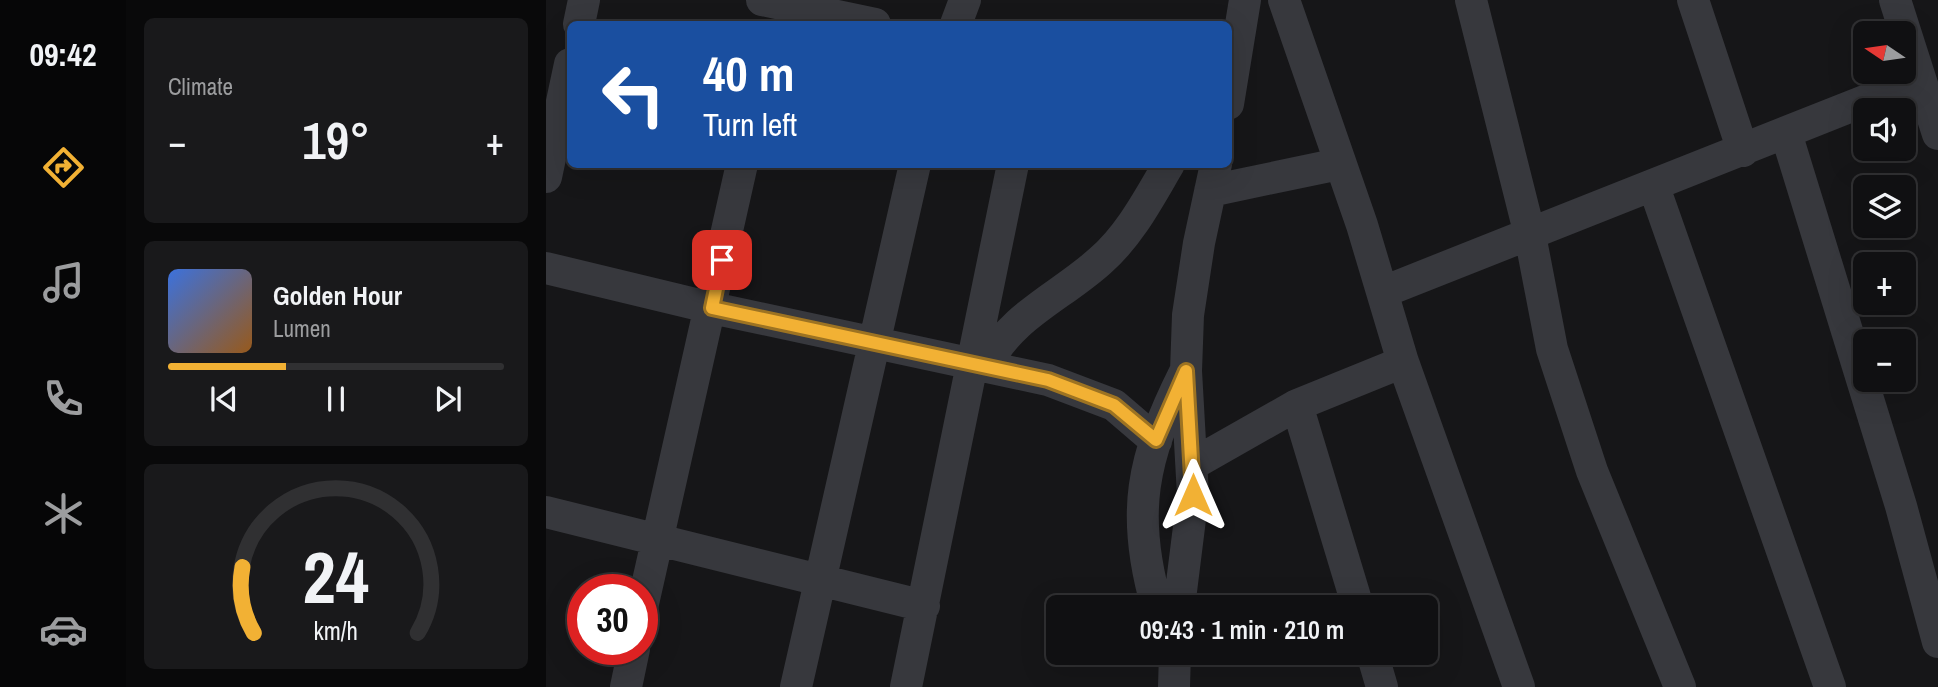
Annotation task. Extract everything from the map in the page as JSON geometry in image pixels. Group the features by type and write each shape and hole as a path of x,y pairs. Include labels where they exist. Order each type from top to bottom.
{"street":[{"path":"580,21 584,0"},
{"path":"957,21 965,0"},
{"path":"1284,0 1383,292 1402,362 1519,687"},
{"path":"1471,0 1530,235 1552,349 1592,471 1680,687"},
{"path":"1693,0 1743,151"},
{"path":"1895,0 1938,134"},
{"path":"1232,31 1245,1"},
{"path":"1232,80 1245,1"},
{"path":"771,7 857,21"},
{"path":"546,177 567,78"},
{"path":"1383,292 1654,187 1920,79"},
{"path":"1786,133 1897,493 1938,642"},
{"path":"1180,595 1193,495 1186,371 1192,283 1213,178 1339,164"},
{"path":"649,574 712,308 741,168"},
{"path":"796,687 817,582 914,168"},
{"path":"906,687 979,364 1012,168"},
{"path":"979,364 1015,325 1100,261 1122,239 1166,168"},
{"path":"1654,187 1830,687"},
{"path":"546,268 712,308 1048,380 1114,405 1156,440"},
{"path":"1193,464 1297,405 1402,362"},
{"path":"1153,595 1146,570 1141,519 1156,440 1186,371"},
{"path":"1297,405 1354,595"},
{"path":"546,512 817,582 924,606"},
{"path":"626,687 631,665"},
{"path":"1174,687 1175,665"},
{"path":"1376,665 1382,687"}],"route":[{"path":"722,260 712,308 1048,380 1114,405 1156,440 1186,371 1193,495"}]}
